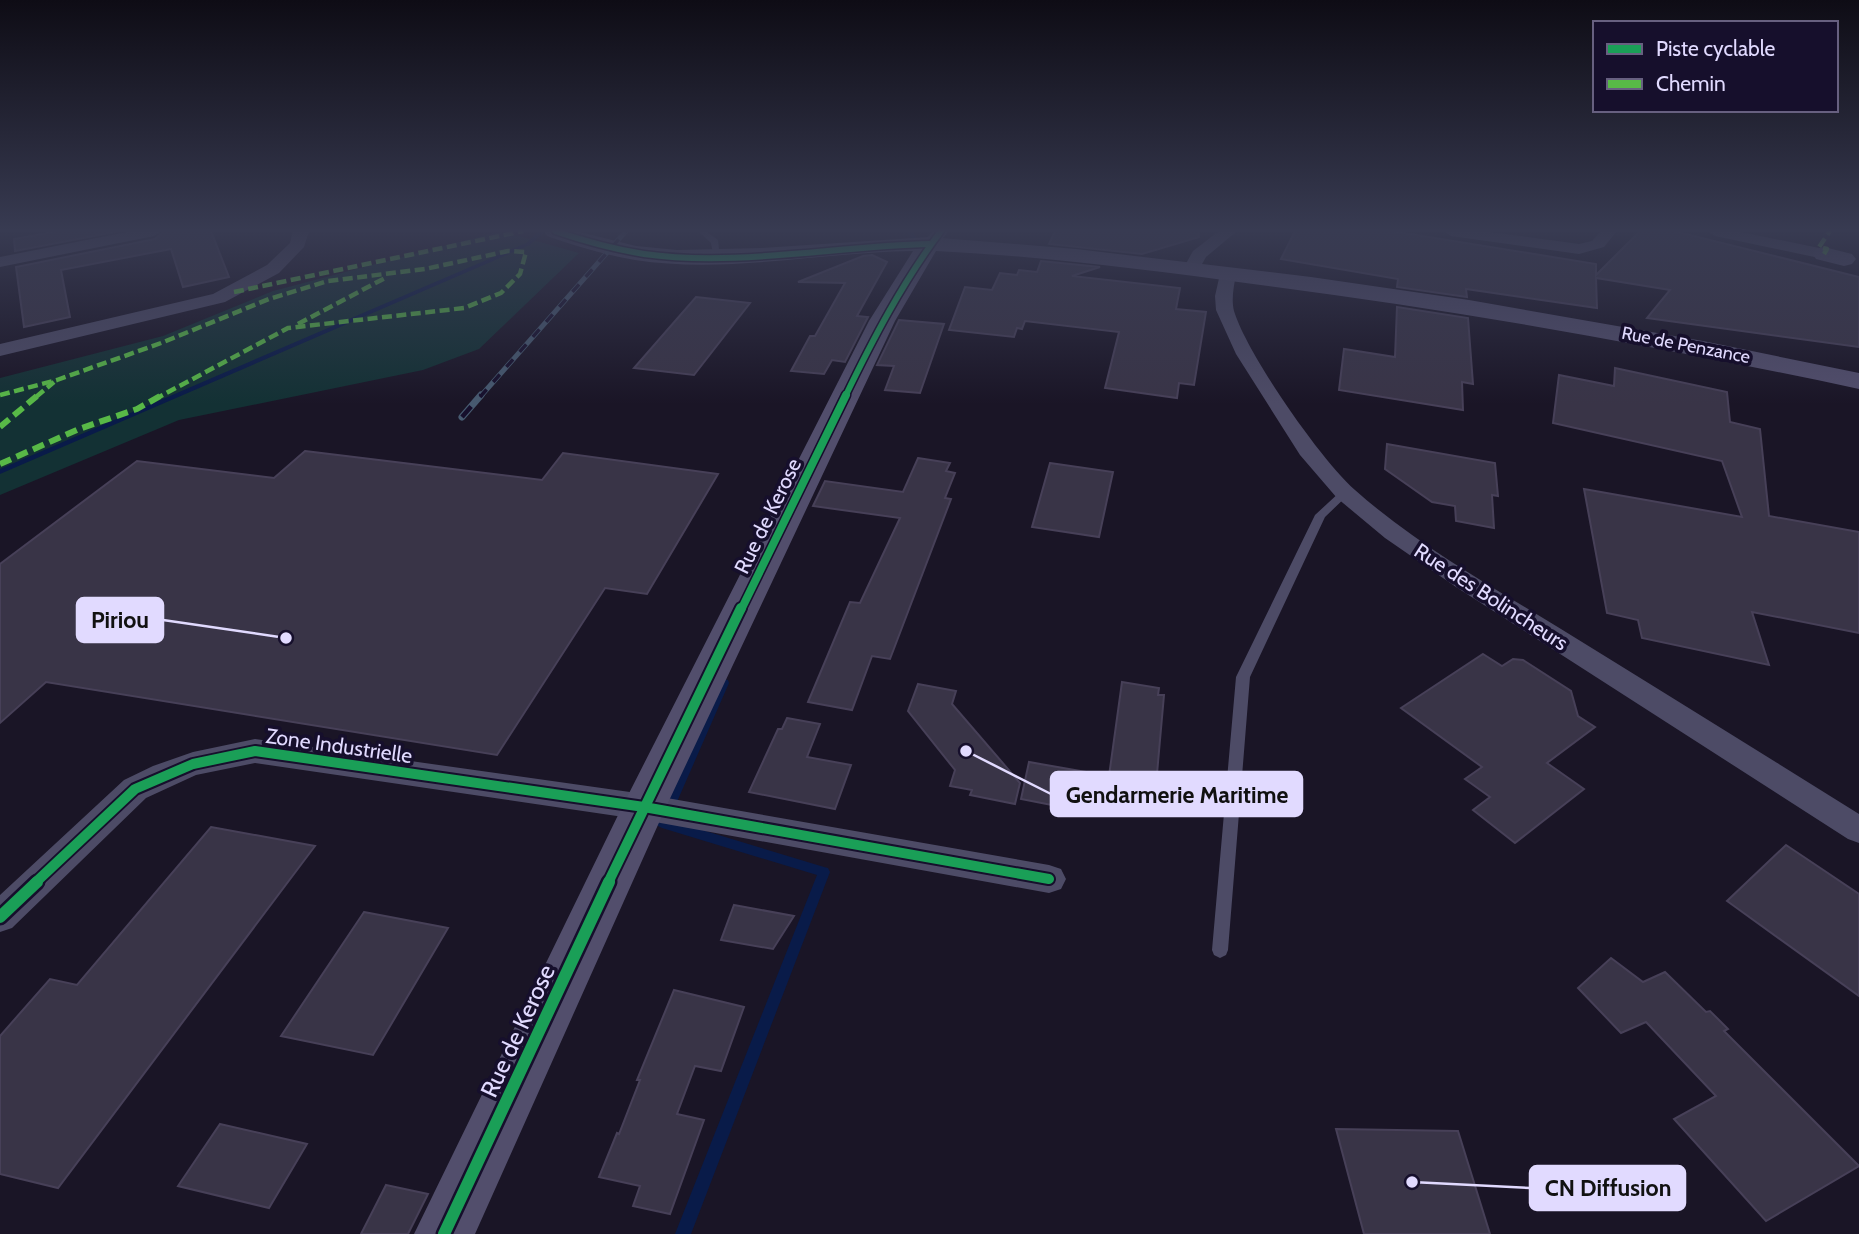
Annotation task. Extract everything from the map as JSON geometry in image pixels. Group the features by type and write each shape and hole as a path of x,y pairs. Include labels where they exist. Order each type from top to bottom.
{"main road":[{"name":"Rue de Kerose","path":"444,1234 644,807 882,321 902,289"},
{"name":"Rue de Penzance","path":"1333,289 1517,314 1731,353 1859,381"}],"street":[{"path":"0,350 188,307 241,289"},
{"name":"Rue des Bolincheurs","path":"1225,289 1225,310 1246,354 1308,450 1345,493 1393,533 1465,581 1859,830"},
{"name":"Zone Industrielle","path":"0,917 135,789 156,776 224,755 255,751 285,754 566,798 644,807"},
{"path":"644,807 1049,879"}],"lane":[{"path":"1220,950 1243,677 1320,515 1345,493"}],"green space":[{"path":"282,289 542,289 479,349 423,370 179,420 0,495 0,378 163,336"}],"building":[{"path":"19,289 65,289 70,317 24,327"},
{"path":"842,289 872,289 857,316 868,317 845,362 832,360 824,374 791,371 810,336 815,336"},
{"path":"964,289 1180,289 1176,309 1206,312 1194,385 1179,383 1177,398 1105,388 1119,332 1025,321 1022,329 1017,328 1014,337 949,330"},
{"path":"1408,289 1596,289 1597,308 1466,289 1467,297"},
{"path":"1661,289 1859,289 1859,347 1647,318 1670,290"},
{"path":"696,297 750,303 694,375 634,368"},
{"path":"1397,307 1468,318 1473,384 1462,382 1463,410 1339,390 1344,349 1395,357"},
{"path":"899,320 944,324 920,393 885,390 894,366 877,365"},
{"path":"1615,368 1727,392 1730,422 1760,429 1769,516 1859,532 1859,633 1752,612 1769,665 1642,638 1638,620 1607,613 1584,489 1742,517 1722,461 1553,423 1559,375 1614,386"},
{"path":"1387,444 1495,463 1498,496 1492,495 1494,528 1456,521 1455,506 1432,502 1385,469"},
{"path":"305,451 542,480 563,453 718,474 647,594 605,588 497,755 46,682 0,723 0,564 137,461 274,478"},
{"path":"918,458 950,463 946,471 955,473 945,498 951,499 890,659 872,656 852,710 808,702 850,602 860,603 900,518 813,506 825,481 903,492"},
{"path":"1050,463 1113,472 1099,537 1032,527"},
{"path":"1483,654 1502,666 1513,659 1523,660 1571,691 1578,716 1595,727 1547,763 1584,789 1515,843 1473,810 1490,797 1465,779 1482,767 1401,708"},
{"path":"1122,682 1159,688 1158,695 1164,695 1156,785 1143,783 1105,804 1103,815 1021,799 1029,762 1109,776"},
{"path":"918,684 956,691 952,704 1020,783 1015,804 970,795 972,790 950,786 955,770 908,711"},
{"path":"787,718 820,724 807,757 851,765 835,809 749,792 778,729 782,729"},
{"path":"211,827 315,846 58,1188 0,1174 0,1036 50,979 77,985"},
{"path":"1786,845 1859,894 1859,996 1727,901"},
{"path":"734,905 794,916 773,949 721,940"},
{"path":"364,912 448,928 373,1055 281,1036"},
{"path":"1611,958 1643,982 1665,972 1706,1012 1710,1011 1728,1029 1724,1031 1859,1166 1766,1221 1674,1119 1716,1096 1646,1022 1621,1033 1578,988"},
{"path":"674,990 744,1007 721,1071 695,1066 677,1114 704,1120 670,1214 633,1206 640,1186 599,1177 617,1133 619,1134 640,1080 637,1080"},
{"path":"220,1124 307,1144 269,1208 178,1186"},
{"path":"1336,1129 1458,1131 1490,1234 1364,1234"},
{"path":"386,1185 428,1194 408,1234 361,1234"}],"waterway":[{"path":"0,472 425,289"},
{"path":"683,1234 824,872 662,823 724,683"}],"railway":[{"path":"480,397 575,289"},
{"path":"462,417 481,395"}],"marked path":[{"path":"234,292 250,289"},
{"path":"0,395 57,380 161,343 269,299 303,289"},
{"path":"298,324 365,289"},
{"path":"0,464 79,429 137,409 288,328 464,308 501,293 505,289"},
{"path":"0,427 54,382"}],"cycle path":[{"path":"444,1234 644,807 882,321 901,289"},
{"path":"0,917 135,789 163,774 193,764 255,751 644,807 1049,879"}],"place":[{"name":"Piriou","path":"286,638"},
{"name":"Gendarmerie Maritime","path":"966,751"},
{"name":"CN Diffusion","path":"1412,1182"}]}
